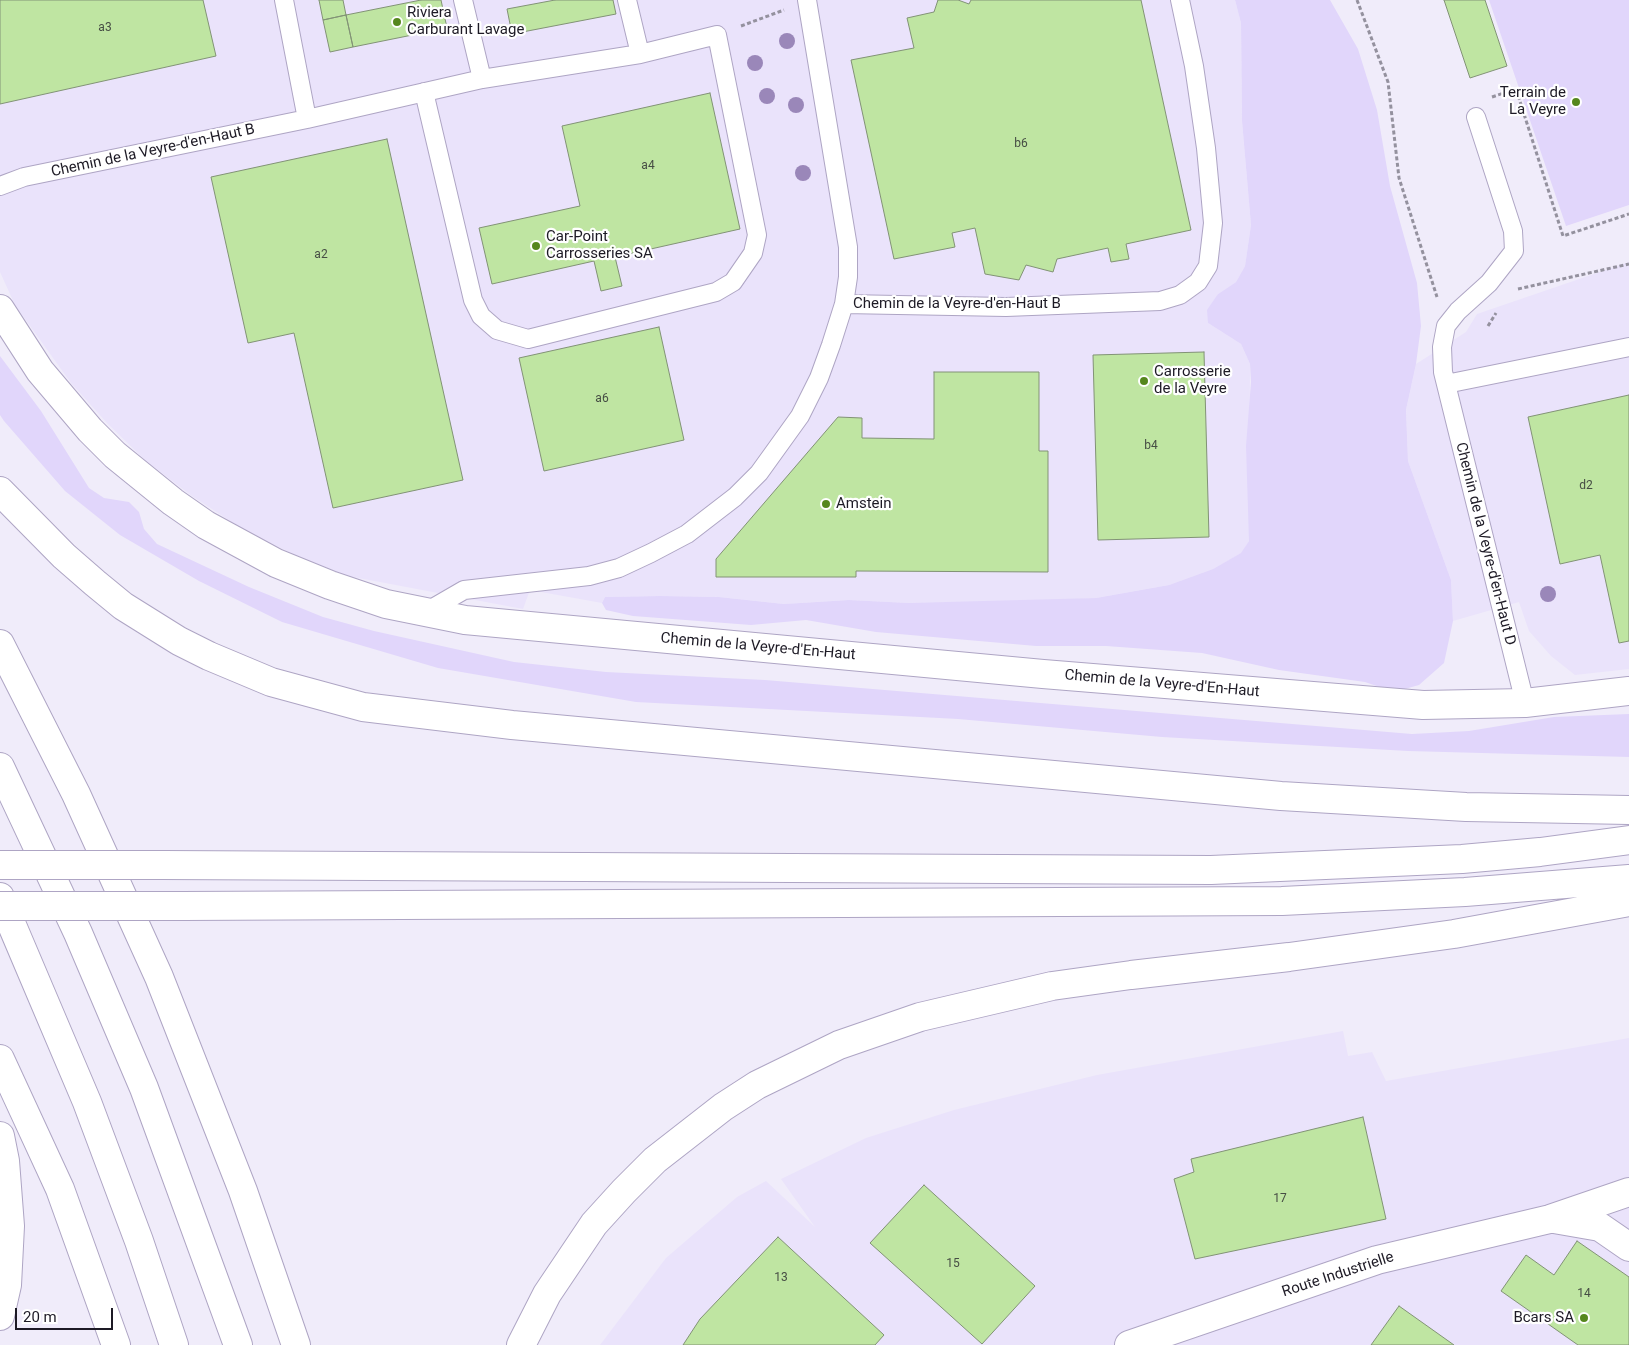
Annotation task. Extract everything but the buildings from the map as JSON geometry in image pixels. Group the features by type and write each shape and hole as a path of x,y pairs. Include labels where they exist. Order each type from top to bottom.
{"main road":[{"name":"Chemin de la Veyre-d'En-Haut","path":"0,308 40,371 90,430 115,455 173,502 206,525 276,563 330,585 386,604 466,620 1043,674 1423,705 1525,703 1629,691"},
{"path":"0,492 64,556 95,583 123,606 179,641 271,682 363,707 512,725 1281,796 1466,808 1629,810"},
{"path":"0,644 76,794 162,985 243,1191 296,1345"},
{"path":"0,767 78,934 144,1088 238,1345"},
{"path":"0,865 1211,870 1462,859 1540,852 1629,840"},
{"path":"0,906 1282,901 1465,892 1629,879"},
{"path":"0,897 87,1102 139,1241 174,1345"},
{"path":"521,1345 547,1294 594,1224 624,1190 655,1160 688,1132 750,1089 839,1045 920,1017 1052,986 1289,957 1454,934 1629,902"},
{"path":"0,1059 60,1189 116,1345"},
{"path":"0,1136 5,1160 10,1226 6,1285 0,1316"},
{"name":"Route Industrielle","path":"1129,1345 1377,1260 1550,1219 1629,1192"},
{"name":"Route Industrielle","path":"1550,1219 1600,1227 1629,1247"}],"lane":[{"path":"284,0 307,119"},
{"path":"463,0 482,79"},
{"path":"627,0 640,54"},
{"name":"Chemin de la Veyre-d'en-Haut B","path":"426,612 464,590 589,576 619,568 687,534 715,514 759,473 800,416 819,378 844,304 848,277 848,247 809,0"},
{"name":"Chemin de la Veyre-d'en-Haut B","path":"844,304 1006,307 1160,301 1180,295 1198,282 1208,266 1213,223 1194,66 1180,0"},
{"path":"424,92 473,300 481,316 497,330 528,338 716,292 733,282 746,266 753,253 757,235 717,35"},
{"name":"Chemin de la Veyre-d'en-Haut B","path":"0,186 24,177 307,119 482,79 640,54 717,35"},
{"path":"1446,326 1458,311 1489,283 1514,251 1513,230 1476,117"},
{"name":"Chemin de la Veyre-d'en-Haut D","path":"1446,326 1442,347 1443,372 1525,703"},
{"path":"1446,384 1629,347"}],"path":[{"path":"717,35 809,0"},
{"path":"1357,0 1388,82 1400,178 1446,326"},
{"path":"1476,117 1472,104 1516,90 1563,236 1629,214"},
{"path":"1509,291 1629,264"},
{"path":"1488,326 1501,305"}],"shaded area":[{"path":"0,0 1235,0 1241,23 1242,121 1251,225 1245,266 1236,282 1218,294 1208,323 1241,344 1250,364 1249,541 1242,553 1213,569 1169,585 1096,598 1022,602 909,603 849,600 784,604 719,597 660,596 605,597 602,603 530,590 523,609 348,576 297,556 244,530 192,496 146,461 107,423 71,383 15,305 0,272"},
{"path":"1235,0 1330,0 1358,49 1377,110 1390,186 1417,283 1421,326 1416,364 1406,410 1408,461 1451,580 1453,621 1444,663 1419,685 1394,692 1365,682 1279,670 1202,653 1106,646 1036,646 876,632 806,620 751,625 633,616 606,610 602,603 605,597 719,597 784,604 849,600 909,603 1096,598 1169,585 1213,569 1241,553 1249,541 1246,446 1251,382 1250,364 1241,344 1208,323 1207,310 1218,294 1236,282 1245,266 1251,225 1242,121 1241,23"},
{"name":"Terrain de La Veyre","path":"1489,0 1629,0 1629,205 1566,226"},
{"path":"1629,262 1629,669 1575,675 1551,656 1529,631 1519,602 1453,621 1451,580 1408,461 1406,410 1416,364 1466,332 1477,314"},
{"path":"0,356 41,411 89,488 104,498 129,502 139,512 144,529 157,544 249,587 323,617 374,631 514,662 606,672 765,680 1412,734 1469,731 1554,717 1629,714 1629,757 1408,751 1162,737 958,719 636,702 438,668 282,622 199,581 120,535 65,491 4,421 0,415"},
{"path":"1343,1031 1348,1056 1372,1052 1386,1081 1629,1038 1629,1345 600,1345 666,1258 737,1197 766,1181 815,1227 781,1179 866,1138 954,1110 1097,1075"}],"place":[{"name":"Riviera Carburant Lavage","path":"397,22"},
{"name":"Terrain de La Veyre","path":"1576,102"},
{"name":"Car-Point Carrosseries SA","path":"536,246"},
{"name":"Carrosserie de la Veyre","path":"1144,381"},
{"name":"Amstein","path":"826,504"},
{"name":"Bcars SA","path":"1584,1318"}]}
